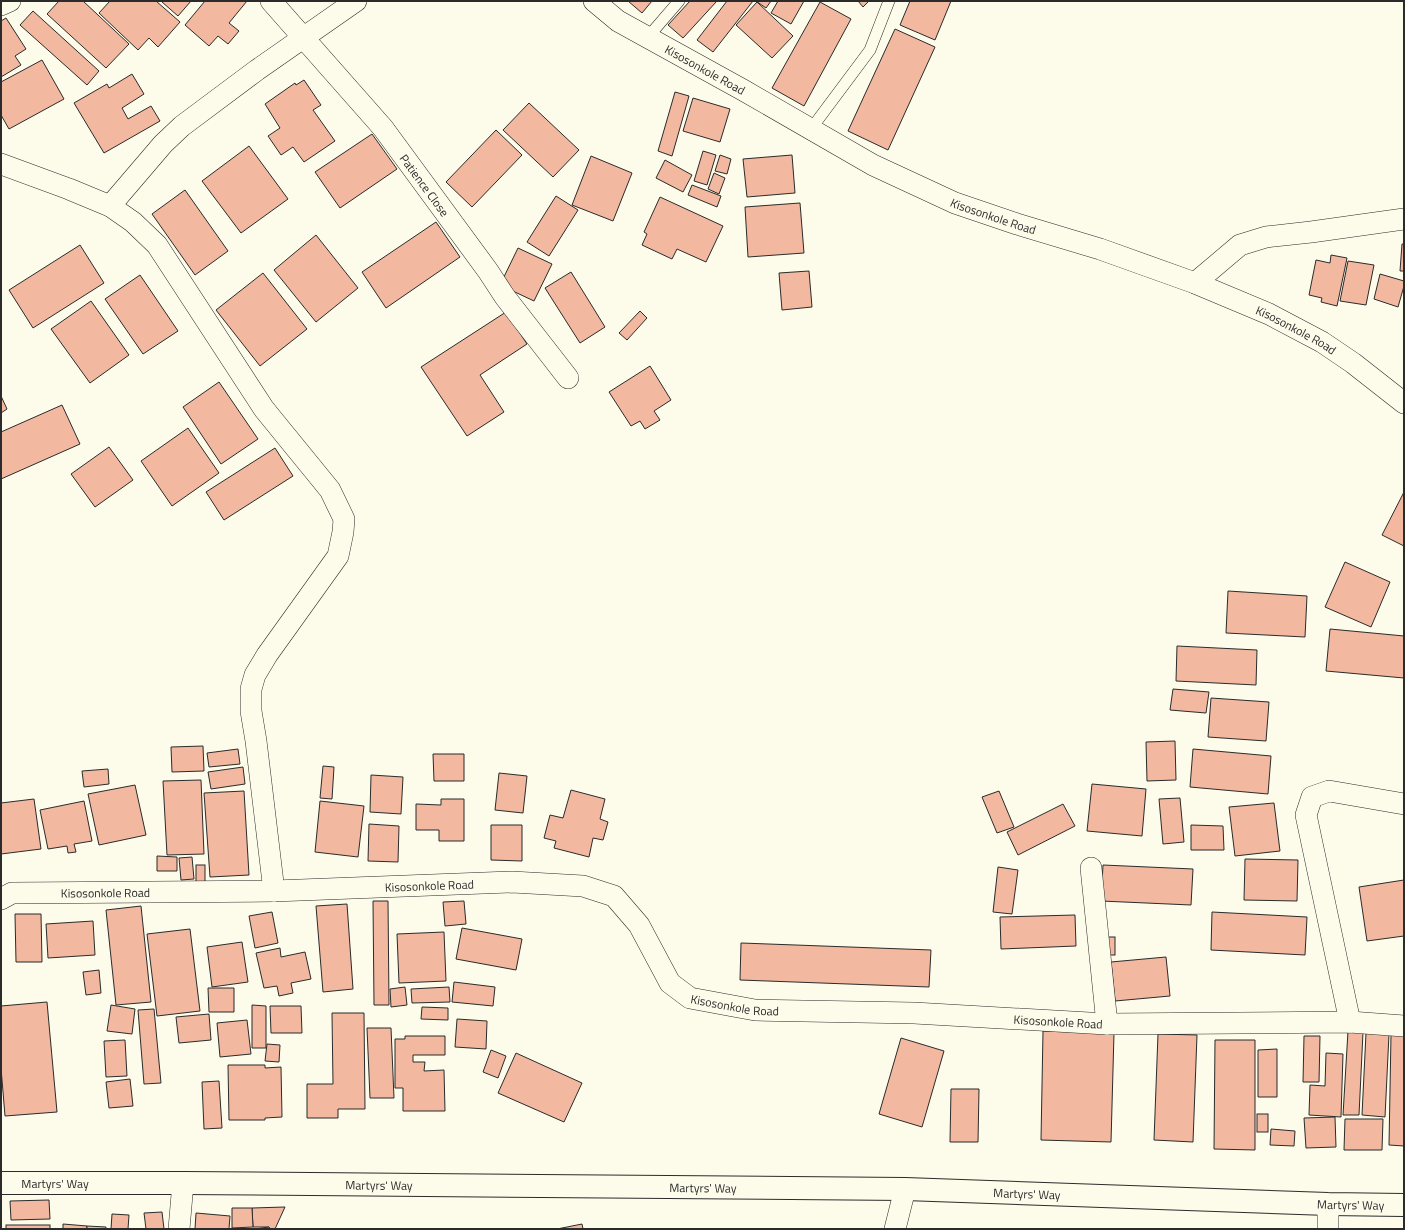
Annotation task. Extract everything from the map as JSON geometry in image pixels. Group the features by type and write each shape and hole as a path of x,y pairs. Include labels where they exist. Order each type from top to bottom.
{"main road":[{"name":"Martyrs' Way","path":"1,1184 183,1183 905,1189 1328,1204 1404,1205"}],"street":[{"path":"1,5 10,1"},
{"name":"Patience Close","path":"271,1 383,128 488,271 505,297 568,378"},
{"path":"110,206 163,144 182,126 257,70 356,1"},
{"name":"Kisosonkole Road","path":"594,1 618,21 874,165 955,203 1017,224 1100,249 1195,283 1269,314 1322,342 1353,363 1404,403"},
{"path":"1,164 110,206 133,222 157,245 264,409 330,490 344,519 338,556 267,655 255,675 251,689 251,711 274,891"},
{"path":"1195,283 1240,245 1266,237 1404,219"},
{"path":"1350,1022 1306,815 1312,797 1329,791 1404,804"},
{"path":"1091,868 1107,1024"},
{"name":"Kisosonkole Road","path":"1,899 12,893 274,891 512,882 583,886 614,896 639,925 670,983 690,998 755,1010 914,1013 1107,1024 1350,1022 1404,1026"},
{"path":"179,1229 183,1183"},
{"path":"895,1229 905,1189"},
{"path":"1328,1204 1328,1229"}],"lane":[{"path":"648,37 679,1"},
{"path":"811,129 870,50 889,1"}],"building":[{"path":"59,1 83,1 129,44 106,68 47,14"},
{"path":"110,1 156,1 180,22 158,47 149,38 138,50 99,13"},
{"path":"191,1 178,16 162,2"},
{"path":"205,1 247,1 229,23 239,31 228,44 218,36 209,46 185,25"},
{"path":"628,1 652,1 642,13"},
{"path":"690,1 717,1 683,38 668,25"},
{"path":"727,1 753,1 713,52 697,40"},
{"path":"756,1 771,1 766,8"},
{"path":"778,1 804,1 791,24 771,13"},
{"path":"858,1 869,1 863,7"},
{"path":"910,1 951,1 935,40 900,25"},
{"path":"757,2 793,36 772,58 736,25"},
{"path":"820,2 851,19 804,106 772,88"},
{"path":"33,11 99,71 87,85 20,25"},
{"path":"6,18 26,49 15,56 21,65 1,77 1,21"},
{"path":"895,29 935,47 888,150 848,131"},
{"path":"42,60 64,99 9,129 1,115 1,82"},
{"path":"132,74 144,94 122,108 128,119 151,106 160,121 104,153 74,103 107,84 109,88"},
{"path":"304,80 321,105 313,110 335,141 304,162 293,147 281,155 268,136 280,128 265,104 295,83 296,85"},
{"path":"675,92 689,96 672,156 658,151"},
{"path":"693,98 730,109 720,142 683,131"},
{"path":"529,103 579,150 553,177 503,130"},
{"path":"496,130 522,155 472,207 446,182"},
{"path":"372,134 397,169 340,208 315,172"},
{"path":"249,146 288,199 241,233 202,181"},
{"path":"703,151 716,155 707,185 694,181"},
{"path":"720,155 731,159 727,174 715,171"},
{"path":"792,155 795,193 747,197 743,159"},
{"path":"591,156 632,173 613,221 572,205"},
{"path":"665,160 692,175 683,192 656,178"},
{"path":"714,173 725,178 719,194 708,189"},
{"path":"692,185 721,196 717,207 688,195"},
{"path":"185,190 228,251 195,275 152,214"},
{"path":"556,196 578,210 549,256 527,242"},
{"path":"660,197 723,226 706,262 677,249 672,259 642,245 647,234 644,232"},
{"path":"800,203 804,253 748,257 745,207"},
{"path":"436,222 460,257 386,308 362,272"},
{"path":"316,235 358,288 316,322 274,270"},
{"path":"1402,244 1404,244 1404,271 1400,271"},
{"path":"80,245 104,283 33,328 9,290"},
{"path":"518,248 552,264 534,301 500,285"},
{"path":"1331,255 1347,258 1337,306 1321,302 1322,298 1309,295 1316,260 1330,263"},
{"path":"1348,261 1374,265 1366,305 1340,301"},
{"path":"809,271 812,307 782,310 779,273"},
{"path":"571,272 605,327 580,343 545,288"},
{"path":"263,273 307,329 260,366 216,310"},
{"path":"1380,274 1404,281 1398,307 1374,299"},
{"path":"140,275 178,331 143,354 105,299"},
{"path":"91,301 129,355 90,383 51,329"},
{"path":"640,311 647,318 627,340 619,333"},
{"path":"506,312 527,344 480,375 504,412 467,436 421,367"},
{"path":"650,366 671,400 654,411 660,420 645,429 640,421 631,426 609,392"},
{"path":"219,382 258,439 221,464 183,407"},
{"path":"1,396 7,409 1,413"},
{"path":"62,405 80,444 1,479 1,432"},
{"path":"188,428 219,473 172,506 141,461"},
{"path":"109,447 133,480 95,507 71,474"},
{"path":"275,448 293,476 224,520 206,492"},
{"path":"1404,492 1404,546 1382,535"},
{"path":"1345,562 1390,582 1371,627 1325,607"},
{"path":"1228,591 1307,596 1305,637 1226,633"},
{"path":"1330,629 1404,636 1404,678 1326,671"},
{"path":"1177,646 1257,650 1256,685 1176,681"},
{"path":"1173,689 1209,692 1206,713 1170,710"},
{"path":"1211,698 1269,702 1266,741 1208,737"},
{"path":"1175,741 1176,780 1147,781 1146,742"},
{"path":"203,746 204,771 172,772 171,747"},
{"path":"238,749 240,764 209,767 207,753"},
{"path":"1193,749 1271,756 1268,794 1190,787"},
{"path":"433,754 464,754 464,781 434,781"},
{"path":"323,766 334,767 332,799 320,798"},
{"path":"243,767 245,784 211,789 208,772"},
{"path":"108,769 109,784 84,787 82,771"},
{"path":"499,773 527,776 523,813 495,810"},
{"path":"371,775 403,777 401,814 370,812"},
{"path":"201,780 204,854 167,855 163,781"},
{"path":"1092,784 1146,789 1142,836 1087,831"},
{"path":"135,785 146,835 99,845 88,794"},
{"path":"571,790 605,799 600,819 608,822 603,840 593,838 589,857 554,848 556,841 544,838 550,815 563,818"},
{"path":"244,791 249,875 210,877 204,793"},
{"path":"999,791 1014,827 997,833 982,797"},
{"path":"1180,798 1184,842 1163,844 1159,799"},
{"path":"34,799 41,849 1,854 1,803"},
{"path":"441,799 464,799 464,841 439,841 439,830 416,830 416,804 441,805"},
{"path":"84,801 92,841 74,844 76,852 68,853 67,846 48,849 40,810"},
{"path":"320,801 364,806 358,857 315,852"},
{"path":"1274,803 1280,851 1235,856 1229,807"},
{"path":"1063,804 1075,826 1018,855 1007,832"},
{"path":"369,824 399,826 398,862 368,861"},
{"path":"491,825 522,825 522,861 491,860"},
{"path":"1191,825 1223,826 1224,850 1191,850"},
{"path":"157,856 177,857 177,871 157,871"},
{"path":"192,857 194,879 181,880 179,858"},
{"path":"1245,859 1298,860 1297,901 1244,900"},
{"path":"196,865 205,865 205,882 196,882"},
{"path":"1103,865 1193,869 1191,905 1101,901"},
{"path":"998,867 1018,870 1012,914 993,912"},
{"path":"1404,880 1404,936 1367,941 1359,887"},
{"path":"373,901 388,901 389,1005 374,1005"},
{"path":"464,901 466,924 445,926 443,902"},
{"path":"347,904 353,989 323,992 316,906"},
{"path":"141,906 151,1002 116,1005 106,910"},
{"path":"272,912 278,943 255,948 249,916"},
{"path":"1212,912 1307,917 1305,955 1211,950"},
{"path":"15,914 41,914 42,962 16,962"},
{"path":"1075,915 1076,946 1001,949 1000,917"},
{"path":"93,921 95,955 48,958 46,924"},
{"path":"462,928 522,939 516,970 456,959"},
{"path":"190,929 200,1011 157,1016 147,934"},
{"path":"444,932 446,981 399,983 397,934"},
{"path":"1101,937 1115,937 1115,955 1101,955"},
{"path":"242,942 248,982 212,987 207,947"},
{"path":"741,943 931,950 929,987 740,980"},
{"path":"280,948 281,957 305,952 311,979 291,983 293,993 279,996 277,986 264,988 256,953"},
{"path":"1166,957 1170,996 1115,1001 1111,962"},
{"path":"99,970 101,993 86,995 83,972"},
{"path":"454,982 495,987 493,1006 452,1002"},
{"path":"405,987 407,1005 391,1007 390,989"},
{"path":"449,987 450,1002 412,1003 411,989"},
{"path":"208,988 234,988 234,1012 209,1012"},
{"path":"47,1002 57,1112 5,1116 1,1068 1,1006"},
{"path":"111,1005 135,1009 132,1034 107,1031"},
{"path":"252,1005 266,1006 266,1048 252,1048"},
{"path":"270,1006 301,1006 302,1033 271,1033"},
{"path":"422,1007 448,1008 448,1020 421,1019"},
{"path":"154,1009 161,1083 144,1084 138,1010"},
{"path":"332,1013 364,1013 365,1109 338,1109 338,1118 307,1118 307,1084 333,1084"},
{"path":"209,1014 211,1040 179,1043 176,1017"},
{"path":"457,1019 487,1021 486,1049 455,1047"},
{"path":"247,1020 251,1054 220,1057 217,1023"},
{"path":"367,1028 391,1028 394,1098 370,1098"},
{"path":"1043,1031 1114,1033 1111,1142 1041,1140"},
{"path":"1348,1031 1363,1032 1359,1115 1343,1115"},
{"path":"1366,1033 1389,1034 1385,1117 1362,1115"},
{"path":"1158,1034 1197,1035 1193,1142 1154,1140"},
{"path":"1391,1035 1404,1036 1404,1146 1389,1145"},
{"path":"405,1036 445,1036 445,1055 413,1055 413,1062 425,1062 424,1071 444,1070 445,1111 403,1111 403,1088 395,1088 395,1039 405,1039"},
{"path":"1304,1036 1320,1036 1319,1082 1303,1082"},
{"path":"901,1038 944,1051 922,1127 879,1114"},
{"path":"125,1040 127,1076 106,1077 104,1041"},
{"path":"1215,1040 1255,1040 1255,1150 1214,1149"},
{"path":"267,1044 280,1045 279,1062 265,1061"},
{"path":"1277,1049 1277,1097 1258,1097 1258,1050"},
{"path":"491,1050 506,1056 498,1078 483,1072"},
{"path":"516,1053 582,1083 564,1122 498,1093"},
{"path":"1326,1053 1343,1054 1341,1117 1309,1115 1310,1085 1325,1086"},
{"path":"228,1065 265,1065 265,1068 281,1067 282,1117 265,1118 265,1120 229,1120"},
{"path":"130,1079 133,1106 109,1108 106,1082"},
{"path":"219,1081 222,1128 204,1129 202,1082"},
{"path":"951,1089 979,1089 978,1142 950,1142"},
{"path":"1257,1114 1268,1114 1268,1132 1257,1132"},
{"path":"1335,1117 1336,1147 1306,1148 1304,1118"},
{"path":"1345,1119 1383,1119 1382,1150 1344,1150"},
{"path":"1271,1129 1295,1131 1294,1146 1270,1145"},
{"path":"49,1200 50,1219 11,1220 10,1201"},
{"path":"285,1207 275,1229 270,1229 269,1227 253,1227 252,1208"},
{"path":"232,1208 252,1208 253,1227 232,1228"},
{"path":"162,1212 164,1229 146,1229 144,1213"},
{"path":"196,1213 230,1216 229,1229 195,1229"},
{"path":"112,1214 129,1215 128,1229 111,1229"},
{"path":"63,1224 87,1226 87,1229 63,1229"},
{"path":"582,1224 583,1229 557,1229"},
{"path":"6,1225 50,1225 50,1229 6,1229"},
{"path":"87,1226 106,1227 106,1229 87,1229"},
{"path":"269,1227 270,1229 255,1229"}]}
